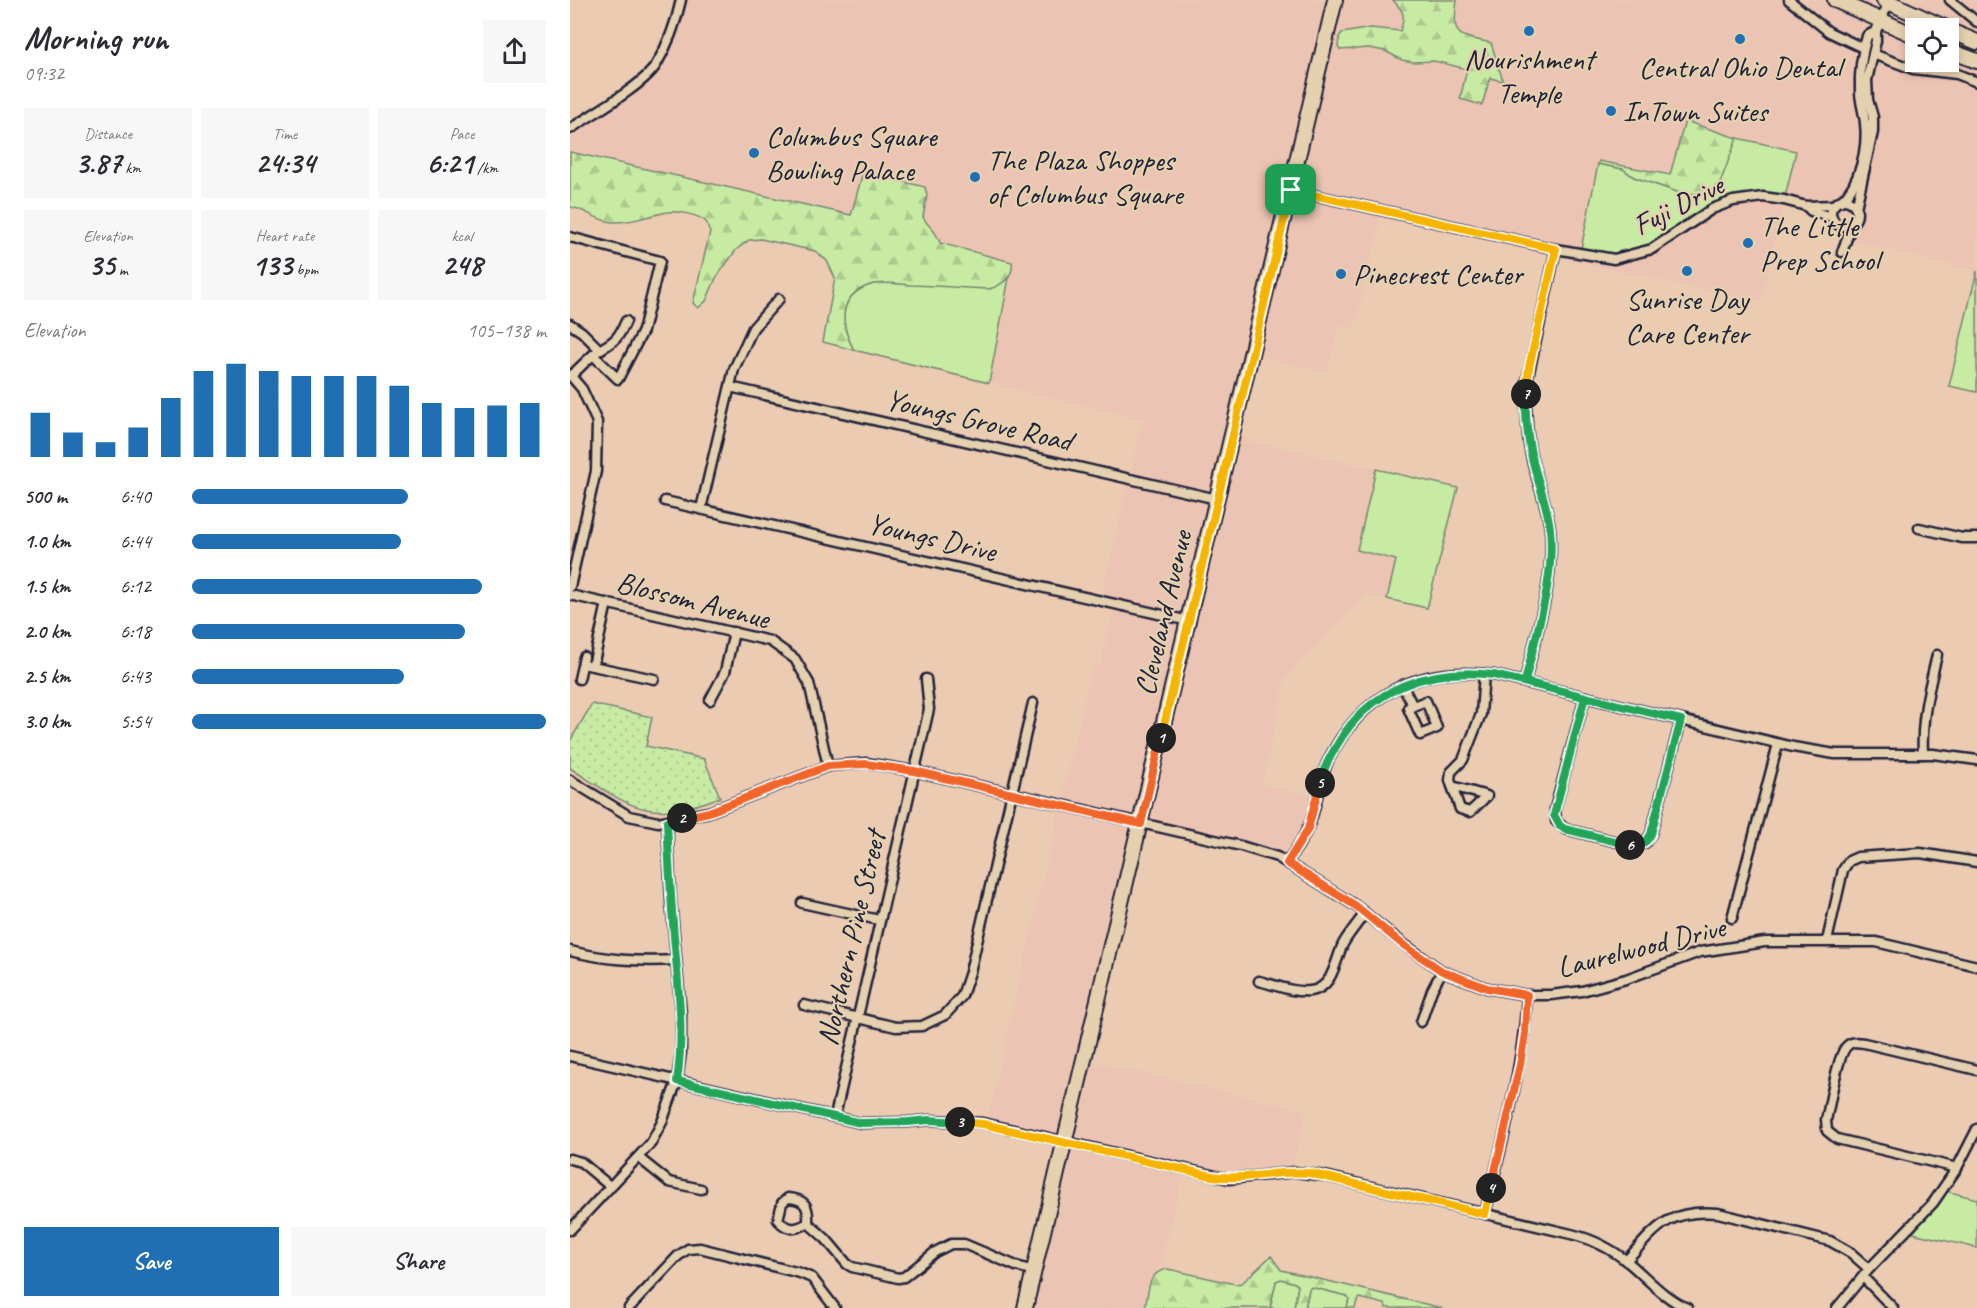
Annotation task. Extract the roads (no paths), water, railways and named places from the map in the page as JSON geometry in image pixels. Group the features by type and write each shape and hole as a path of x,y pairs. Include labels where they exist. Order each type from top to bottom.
{"main road":[{"name":"Cleveland Avenue","path":"1025,1308 1335,0"},
{"path":"1835,0 1878,26 1905,33"},
{"path":"1856,0 1866,4 1888,1 1924,18"},
{"path":"1878,26 1905,21"},
{"path":"1959,34 1977,42"},
{"path":"1959,44 1977,51"},
{"path":"1959,54 1977,61"}],"street":[{"path":"570,129 627,92 655,67 672,32 681,0"},
{"path":"1789,0 1829,32 1863,48"},
{"path":"1950,0 1977,22"},
{"path":"1842,252 1856,218 1856,208 1873,132 1873,117 1867,88 1878,26 1888,1"},
{"path":"1845,242 1840,225 1832,217 1838,203 1853,188 1865,139 1860,92 1863,48 1867,36 1878,26"},
{"path":"1873,54 1913,69 1957,74 1977,81"},
{"name":"Fuji Drive","path":"1291,190 1556,249 1614,259 1652,249 1712,209 1733,201 1763,197 1806,206 1838,203"},
{"path":"1838,203 1850,202 1856,208"},
{"name":"Fuji Drive","path":"1806,206 1811,211 1832,217"},
{"path":"1840,225 1852,224"},
{"path":"570,237 660,261 643,330 618,379 582,332 570,324"},
{"path":"1525,682 1544,604 1551,547 1547,512 1530,450 1526,386 1556,249"},
{"path":"701,509 734,369 753,328 779,299"},
{"path":"570,587 596,471 597,422 582,389 571,376 620,335 626,321"},
{"name":"Youngs Grove Road","path":"730,387 1217,500"},
{"name":"Youngs Drive","path":"665,501 1189,621"},
{"path":"1919,528 1962,538 1977,538"},
{"name":"Blossom Avenue","path":"570,595 770,641 795,659 809,683 828,766"},
{"path":"593,666 607,603"},
{"path":"710,700 725,672 734,632"},
{"path":"1923,754 1922,725 1937,655"},
{"path":"579,679 584,660 593,666 654,679"},
{"path":"1287,863 1308,829 1321,779 1328,762 1341,739 1361,712 1402,685 1446,674 1484,674 1525,682 1778,744 1835,754 1923,754 1977,759"},
{"path":"1452,786 1449,776 1463,760 1481,714 1484,674"},
{"name":"Northern Pine Street","path":"834,1116 929,709 926,679"},
{"path":"1402,685 1413,706"},
{"path":"1585,697 1555,809 1556,821 1565,829 1634,846 1645,843 1651,834 1681,720"},
{"path":"804,1005 896,1027 922,1026 945,1015 962,996 970,972 1033,703"},
{"path":"1732,918 1778,744"},
{"name":"Laurelwood Drive","path":"667,822 709,812 828,766 866,764 914,771 1241,846 1277,857 1365,913 1402,944 1442,971 1487,988 1527,995 1551,996 1582,991 1700,952 1765,942 1876,942 1977,966"},
{"path":"570,780 629,816 649,822 667,822 681,1014 681,1052 677,1081 663,1122 639,1158 570,1230"},
{"path":"1827,941 1843,870 1849,861 1858,857 1920,853 1977,862"},
{"path":"802,903 879,920"},
{"path":"1259,981 1303,991 1321,988 1329,981 1344,942 1365,913"},
{"path":"570,951 606,959 645,962 676,960"},
{"path":"1421,1022 1432,990 1442,971"},
{"path":"1485,1214 1520,1065 1527,995"},
{"path":"1957,1168 1837,1139 1827,1131 1826,1120 1842,1053 1850,1043 1857,1041 1977,1070"},
{"path":"570,1056 861,1123 929,1120 983,1124 1229,1179 1287,1172 1309,1173 1580,1236 1608,1248 1670,1300 1687,1308"},
{"path":"1837,1308 1869,1269 1900,1240 1933,1203 1957,1168 1977,1129"},
{"path":"639,1158 669,1182 701,1189"},
{"path":"570,1159 581,1162 611,1187"},
{"path":"1626,1261 1665,1222 1688,1213 1706,1212 1830,1241 1851,1253 1869,1269"},
{"path":"808,1222 847,1264 898,1278 910,1274 935,1252 951,1244 964,1244 1016,1266 1034,1271"},
{"path":"629,1308 678,1256 688,1249 700,1248 812,1278 835,1308"},
{"path":"1863,1277 1893,1308"}],"place":[{"name":"Nourishment Temple","path":"1529,31"},
{"name":"Central Ohio Dental","path":"1740,39"},
{"name":"InTown Suites","path":"1611,111"},
{"name":"Columbus Square Bowling Palace","path":"754,153"},
{"name":"The Plaza Shoppes of Columbus Square","path":"975,177"},
{"name":"The Little Prep School","path":"1748,243"},
{"name":"Sunrise Day Care Center","path":"1687,271"},
{"name":"Pinecrest Center","path":"1341,274"}]}
